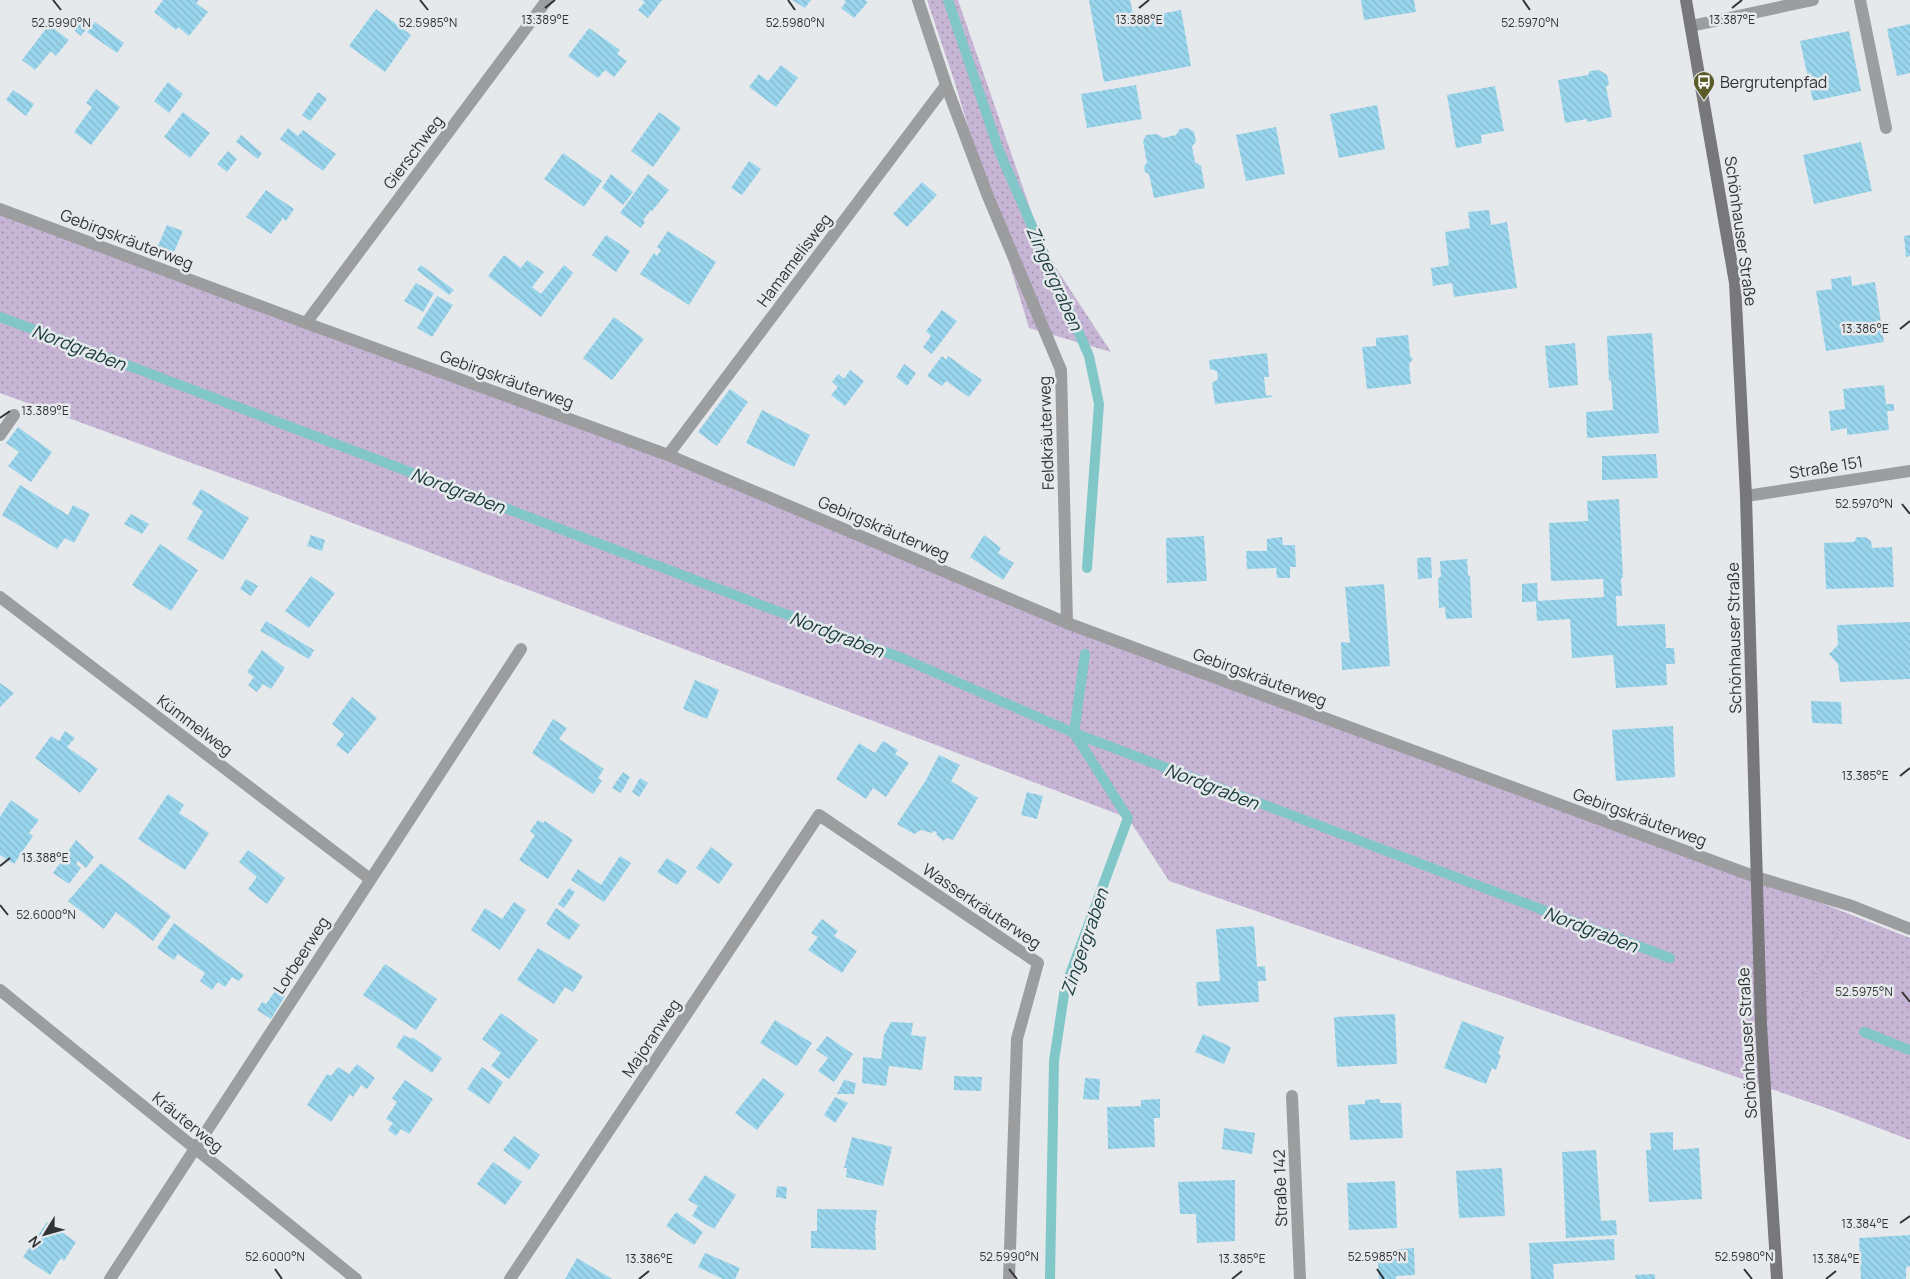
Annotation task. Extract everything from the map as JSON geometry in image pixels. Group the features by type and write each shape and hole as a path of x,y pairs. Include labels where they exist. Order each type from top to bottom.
{"street":[{"name":"Gierschweg","path":"306,323 547,0"},
{"name":"Feldkräuterweg","path":"918,0 946,85 987,194 1062,370 1067,623"},
{"name":"Schönhauser Straße","path":"1686,0 1735,283 1746,496 1756,877 1764,1069 1777,1279"},
{"path":"1691,26 1813,0"},
{"path":"1860,0 1886,128"},
{"name":"Hamamelisweg","path":"668,455 946,85"},
{"name":"Gebirgskräuterweg","path":"0,209 668,455 1067,623 1756,877 1852,906 1910,929"},
{"path":"0,435 14,414"},
{"name":"Straße 151","path":"1746,496 1910,471"},
{"name":"Kümmelweg","path":"0,597 370,879"},
{"name":"Lorbeerweg","path":"110,1279 521,649"},
{"name":"Majoranweg","path":"510,1279 819,815"},
{"name":"Wasserkräuterweg","path":"819,815 1038,963 1017,1039 1009,1279"},
{"name":"Kräuterweg","path":"0,990 356,1279"},
{"name":"Straße 142","path":"1292,1096 1300,1279"}],"path":[{"path":"1764,1069 1852,906"}],"shaded area":[{"path":"927,0 958,0 1045,251 1111,352 1029,328 954,80"},
{"path":"0,209 668,455 1067,623 1756,877 1910,938 1910,1140 1829,1109 1169,881 1128,818 279,495 0,393"}],"building":[{"path":"163,0 199,0 196,3 208,12 189,36 178,27 176,30 154,12"},
{"path":"642,0 662,0 648,18 638,10 645,2"},
{"path":"792,0 811,0 805,8"},
{"path":"844,0 865,0 868,2 854,18 841,8 846,2"},
{"path":"1089,0 1130,0 1134,19 1181,10 1191,66 1104,82"},
{"path":"1361,0 1414,0 1416,12 1364,20"},
{"path":"376,9 411,35 385,72 349,46"},
{"path":"77,15 90,24 81,36 75,31 77,26 71,22"},
{"path":"95,22 124,43 117,53 87,32"},
{"path":"1910,24 1910,73 1897,76 1887,29"},
{"path":"49,25 69,40 56,56 51,51 35,70 22,60"},
{"path":"589,28 620,50 617,54 627,61 614,77 605,70 598,78 568,56"},
{"path":"1849,31 1861,91 1813,101 1800,41"},
{"path":"781,65 798,78 776,107 749,87 759,74 768,81"},
{"path":"1599,70 1607,75 1609,84 1606,87 1612,117 1587,122 1587,119 1565,123 1558,80 1588,75 1590,71"},
{"path":"168,82 183,94 169,113 154,101"},
{"path":"1136,85 1142,119 1087,128 1081,94"},
{"path":"1495,86 1504,131 1481,135 1482,143 1456,148 1447,95"},
{"path":"96,89 120,107 91,145 74,132 92,107 86,103"},
{"path":"13,90 34,104 26,116 6,100"},
{"path":"318,92 327,99 310,121 302,115"},
{"path":"1377,105 1385,149 1339,158 1330,114"},
{"path":"183,112 210,133 190,158 164,137"},
{"path":"659,112 681,128 653,167 631,151"},
{"path":"1276,127 1285,174 1246,181 1236,135"},
{"path":"288,128 298,136 303,130 336,154 323,171 280,139"},
{"path":"1188,128 1194,132 1196,141 1192,147 1195,162 1201,166 1205,188 1154,198 1149,174 1145,172 1144,166 1147,163 1143,141 1146,135 1157,134 1163,138 1176,135 1180,129"},
{"path":"241,135 262,153 258,159 236,142"},
{"path":"1861,142 1872,191 1814,204 1803,155"},
{"path":"228,151 237,159 227,172 217,164"},
{"path":"563,153 602,181 584,207 544,179"},
{"path":"749,161 761,169 742,195 731,188"},
{"path":"611,174 633,192 623,205 602,188"},
{"path":"648,174 669,190 643,220 645,222 641,228 620,213"},
{"path":"922,182 937,195 907,227 893,214"},
{"path":"266,190 294,209 286,221 283,218 271,234 246,217"},
{"path":"1489,210 1491,225 1507,222 1517,288 1454,297 1452,283 1433,286 1431,268 1449,265 1445,232 1470,228 1468,212"},
{"path":"167,225 183,231 173,254 157,248"},
{"path":"668,231 716,262 689,305 640,274 654,253 657,256 661,250 657,247"},
{"path":"606,235 630,251 616,272 592,255"},
{"path":"1910,235 1910,256 1906,257 1904,236"},
{"path":"504,255 521,268 527,260 544,272 532,287 541,294 564,265 573,273 541,317 488,276"},
{"path":"421,265 454,290 449,295 417,270"},
{"path":"1851,276 1852,286 1875,282 1884,342 1826,351 1816,291 1832,289 1831,279"},
{"path":"416,283 434,293 423,312 404,301"},
{"path":"437,296 453,305 432,337 417,328"},
{"path":"942,310 957,321 932,354 923,347 931,336 926,331"},
{"path":"614,317 644,339 612,380 583,358"},
{"path":"1652,333 1659,433 1587,438 1586,412 1613,410 1611,380 1609,381 1607,336"},
{"path":"1408,335 1410,356 1413,359 1409,364 1411,384 1367,389 1362,347 1376,346 1376,338"},
{"path":"1575,343 1578,385 1549,388 1545,346"},
{"path":"1267,353 1269,377 1264,377 1266,396 1271,395 1272,397 1215,404 1212,383 1218,379 1217,371 1210,369 1209,360"},
{"path":"942,356 946,360 948,356 982,380 969,397 946,381 942,386 927,376"},
{"path":"904,364 916,373 907,386 896,377"},
{"path":"850,370 864,381 845,406 831,395 838,387 832,382 838,374 844,379"},
{"path":"1884,385 1886,404 1894,404 1894,411 1887,411 1889,430 1847,435 1847,428 1831,431 1829,411 1845,409 1843,389"},
{"path":"730,389 748,402 717,446 698,432"},
{"path":"762,410 810,435 794,467 746,443"},
{"path":"18,427 52,452 31,482 8,466 19,452 6,443"},
{"path":"1656,454 1658,478 1602,480 1602,456"},
{"path":"20,485 68,515 73,505 90,514 74,543 65,538 57,549 2,515"},
{"path":"201,489 249,518 223,560 187,539 203,511 192,504"},
{"path":"1619,499 1623,578 1621,578 1622,596 1616,596 1617,626 1665,624 1666,648 1674,648 1675,664 1666,664 1667,685 1616,688 1613,655 1572,658 1570,619 1537,621 1536,601 1604,597 1603,579 1551,581 1549,523 1588,521 1587,501"},
{"path":"131,514 149,524 142,534 124,524"},
{"path":"311,535 325,540 322,551 307,546"},
{"path":"984,535 1001,548 998,553 1014,563 1003,580 970,557"},
{"path":"1204,536 1207,581 1167,583 1166,538"},
{"path":"1282,537 1283,545 1295,545 1296,567 1290,567 1290,578 1277,578 1276,568 1247,569 1246,551 1267,551 1267,539"},
{"path":"1857,537 1865,537 1871,541 1872,548 1892,547 1894,587 1826,589 1824,543 1854,542"},
{"path":"160,544 198,570 171,611 132,585"},
{"path":"1431,557 1432,578 1418,579 1417,558"},
{"path":"1467,559 1468,576 1470,575 1472,618 1446,619 1445,607 1439,608 1438,578 1441,577 1440,561"},
{"path":"311,576 335,593 309,628 285,611"},
{"path":"246,579 258,586 251,596 240,589"},
{"path":"1537,583 1538,601 1522,602 1522,584"},
{"path":"1384,584 1390,666 1342,670 1341,642 1350,643 1345,587"},
{"path":"266,621 314,650 309,659 260,631"},
{"path":"1910,622 1910,679 1840,682 1838,664 1829,654 1838,645 1837,625"},
{"path":"262,650 285,668 271,689 263,684 257,692 248,685 254,677 247,672"},
{"path":"695,680 719,690 707,719 683,709"},
{"path":"0,683 14,693 0,707"},
{"path":"352,697 377,718 348,754 336,745 344,734 332,724"},
{"path":"1811,701 1841,702 1842,724 1812,723"},
{"path":"553,719 567,728 559,739 604,769 598,778 602,781 593,794 532,753"},
{"path":"1673,726 1675,777 1616,781 1612,730"},
{"path":"65,731 75,738 67,747 98,769 80,793 35,758 51,736 59,741"},
{"path":"883,741 898,750 895,754 909,763 886,797 873,788 866,799 836,779 859,743 875,753"},
{"path":"939,755 960,765 951,781 978,798 953,840 947,838 943,841 936,834 937,832 934,831 932,833 921,830 914,834 897,824 926,780"},
{"path":"623,772 630,777 621,793 612,788"},
{"path":"640,778 648,783 639,797 632,792"},
{"path":"1027,792 1043,796 1037,819 1021,815"},
{"path":"168,794 184,805 179,813 209,833 185,870 138,839"},
{"path":"11,800 39,820 29,833 33,836 14,864 0,855 0,817"},
{"path":"538,820 543,823 545,821 573,840 548,879 519,860 535,835 530,831"},
{"path":"76,840 94,857 86,868 78,861 76,864 81,868 69,884 53,873"},
{"path":"711,847 733,864 719,884 696,868"},
{"path":"248,850 285,878 267,904 248,889 257,877 239,862"},
{"path":"620,856 631,863 604,902 571,880 578,869 601,885"},
{"path":"667,858 687,871 677,885 657,872"},
{"path":"101,863 171,916 153,941 116,912 104,929 68,901"},
{"path":"569,888 575,892 564,908 558,904"},
{"path":"514,902 526,910 500,950 471,930 485,908 502,919"},
{"path":"556,908 580,925 569,940 546,924"},
{"path":"822,919 838,931 834,936 857,951 842,973 808,950 818,937 811,933"},
{"path":"174,923 244,975 239,981 232,977 225,987 218,982 212,990 200,981 205,973 178,954 174,960 157,948"},
{"path":"1254,926 1257,967 1265,966 1266,981 1258,981 1259,1002 1198,1006 1196,982 1220,981 1216,929"},
{"path":"538,948 583,976 573,992 565,987 554,1004 517,980"},
{"path":"385,964 437,999 416,1030 363,995"},
{"path":"276,990 285,996 271,1019 257,1010 262,1002 266,1004"},
{"path":"501,1013 538,1040 509,1079 491,1066 501,1053 482,1039"},
{"path":"1395,1014 1397,1064 1337,1067 1334,1017"},
{"path":"775,1020 812,1043 797,1066 760,1043"},
{"path":"1462,1021 1504,1037 1498,1054 1501,1055 1496,1070 1492,1068 1486,1084 1444,1068"},
{"path":"891,1022 913,1023 911,1035 926,1037 922,1070 889,1066 886,1086 862,1083 863,1057 881,1059 884,1035"},
{"path":"1203,1034 1231,1047 1224,1064 1195,1052"},
{"path":"404,1035 411,1039 412,1037 442,1058 432,1073 396,1047"},
{"path":"827,1036 853,1054 834,1082 818,1071 828,1058 816,1050"},
{"path":"357,1064 375,1078 367,1089 361,1085 353,1097 350,1094 331,1122 307,1105 327,1074 331,1076 338,1067 349,1074"},
{"path":"482,1067 503,1082 489,1104 467,1089"},
{"path":"954,1076 982,1077 981,1091 954,1090"},
{"path":"763,1078 785,1094 757,1130 735,1113"},
{"path":"1085,1078 1100,1079 1099,1100 1083,1099"},
{"path":"405,1080 433,1099 409,1134 401,1129 396,1136 388,1130 393,1123 386,1119 397,1102 392,1098"},
{"path":"844,1080 856,1083 854,1094 837,1094"},
{"path":"835,1097 848,1103 835,1123 824,1115"},
{"path":"1160,1099 1160,1118 1154,1118 1155,1147 1108,1149 1107,1107 1141,1106 1141,1100"},
{"path":"1380,1099 1380,1103 1401,1103 1403,1138 1350,1140 1348,1105 1365,1104 1365,1100"},
{"path":"1224,1128 1255,1133 1252,1154 1222,1149"},
{"path":"1673,1132 1673,1150 1699,1148 1702,1199 1649,1202 1646,1150 1651,1150 1650,1133"},
{"path":"514,1136 540,1155 529,1170 503,1150"},
{"path":"852,1137 892,1147 883,1186 846,1177 847,1168 844,1168"},
{"path":"1596,1150 1601,1221 1616,1220 1617,1235 1566,1238 1562,1152"},
{"path":"493,1162 522,1182 505,1205 477,1184"},
{"path":"1502,1168 1505,1216 1459,1218 1456,1171"},
{"path":"705,1175 736,1195 714,1229 692,1216 698,1206 688,1200"},
{"path":"1235,1180 1235,1241 1197,1243 1196,1214 1180,1214 1178,1182"},
{"path":"1395,1181 1397,1228 1349,1230 1347,1183"},
{"path":"777,1186 787,1187 786,1199 776,1197"},
{"path":"817,1209 877,1210 875,1228 877,1228 875,1230 876,1250 811,1248 811,1231 817,1231"},
{"path":"676,1212 703,1232 694,1245 666,1226"},
{"path":"47,1222 76,1242 64,1261 61,1258 50,1275 23,1257"},
{"path":"1910,1235 1910,1266 1906,1267 1906,1279 1861,1279 1859,1238"},
{"path":"1614,1239 1615,1260 1553,1264 1554,1279 1531,1279 1529,1243"},
{"path":"1414,1248 1415,1275 1396,1276 1396,1279 1379,1279 1378,1261 1387,1260 1387,1250"},
{"path":"705,1253 740,1268 735,1279 723,1279 698,1267"},
{"path":"577,1258 612,1279 565,1279"},
{"path":"1655,1274 1655,1279 1636,1279 1635,1275"}],"waterway":[{"name":"Zingergraben","path":"948,0 999,151 1089,356 1099,404 1087,568"},
{"name":"Nordgraben","path":"0,317 904,659 1074,733 1670,958"},
{"name":"Zingergraben","path":"1050,1279 1054,1061 1065,988 1128,818 1074,733 1085,654"},
{"name":"Nordgraben","path":"1864,1032 1910,1050"}],"place":[{"name":"Bergrutenpfad","path":"1704,101"}]}
